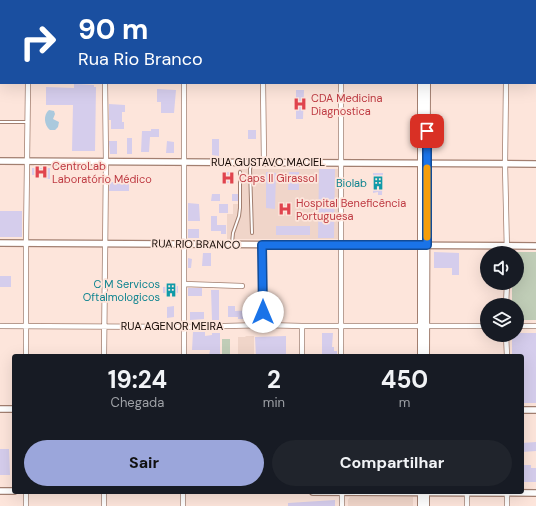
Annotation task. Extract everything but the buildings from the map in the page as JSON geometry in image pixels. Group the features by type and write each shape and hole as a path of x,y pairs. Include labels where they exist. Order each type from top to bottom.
{"main road":[{"path":"421,84 424,163"},
{"path":"426,354 424,326 424,163 427,84"},
{"path":"421,354 424,326"},
{"path":"421,494 421,506"},
{"path":"426,494 426,506"}],"street":[{"path":"26,354 26,161 28,84"},
{"path":"104,354 106,84"},
{"path":"184,84 184,354"},
{"path":"264,84 264,162"},
{"path":"341,354 342,84"},
{"path":"506,84 505,164 507,246"},
{"name":"RUA GUSTAVO MACIEL","path":"0,161 536,164"},
{"name":"RUA RIO BRANCO","path":"0,243 507,246"},
{"path":"262,245 263,325"},
{"name":"RUA RIO BRANCO","path":"524,246 536,246"},
{"path":"184,284 242,286"},
{"name":"RUA AGENOR MEIRA","path":"0,326 480,326"},
{"path":"302,326 302,354"},
{"path":"524,326 536,326"},
{"path":"506,342 506,354"},
{"path":"0,409 12,409"},
{"path":"524,410 536,410"},
{"path":"0,491 12,491"},
{"path":"524,493 536,493"},
{"path":"26,494 26,506"},
{"path":"104,494 104,506"},
{"path":"183,494 183,506"},
{"path":"342,494 342,506"},
{"path":"467,494 467,506"},
{"path":"507,494 507,506"}],"lane":[{"path":"0,122 27,122"},
{"path":"252,162 250,169 252,233"},
{"path":"232,244 233,233 240,208 240,172"}],"shaded area":[{"name":"Hospital Beneficência Portuguesa","path":"239,169 338,169 338,239 227,239 227,214 233,214 233,204 239,204"},
{"path":"254,336 254,354 238,354 238,337"},
{"path":"350,497 413,497 413,506 348,506 348,500"}],"green space":[{"path":"524,252 536,252 536,320 524,320 524,298 512,298 512,290 524,290"},
{"path":"222,339 230,339 230,354 222,354"}],"water":[{"path":"49,110 54,111 55,114 53,119 59,122 58,127 55,130 50,130 45,123 45,117"}],"slow traffic":[{"path":"427,168 427,237"}],"place":[{"name":"CDA Medicina Diagnostica","path":"300,104"},
{"name":"CentroLab Laboratório Médico","path":"41,172"},
{"name":"Caps II Girassol","path":"228,178"},
{"name":"Biolab","path":"378,183"},
{"name":"Hospital Beneficência Portuguesa","path":"285,209"},
{"name":"C M Servicos Oftalmologicos","path":"171,290"}],"route":[{"path":"263,312 262,245 427,245 427,131"}]}
